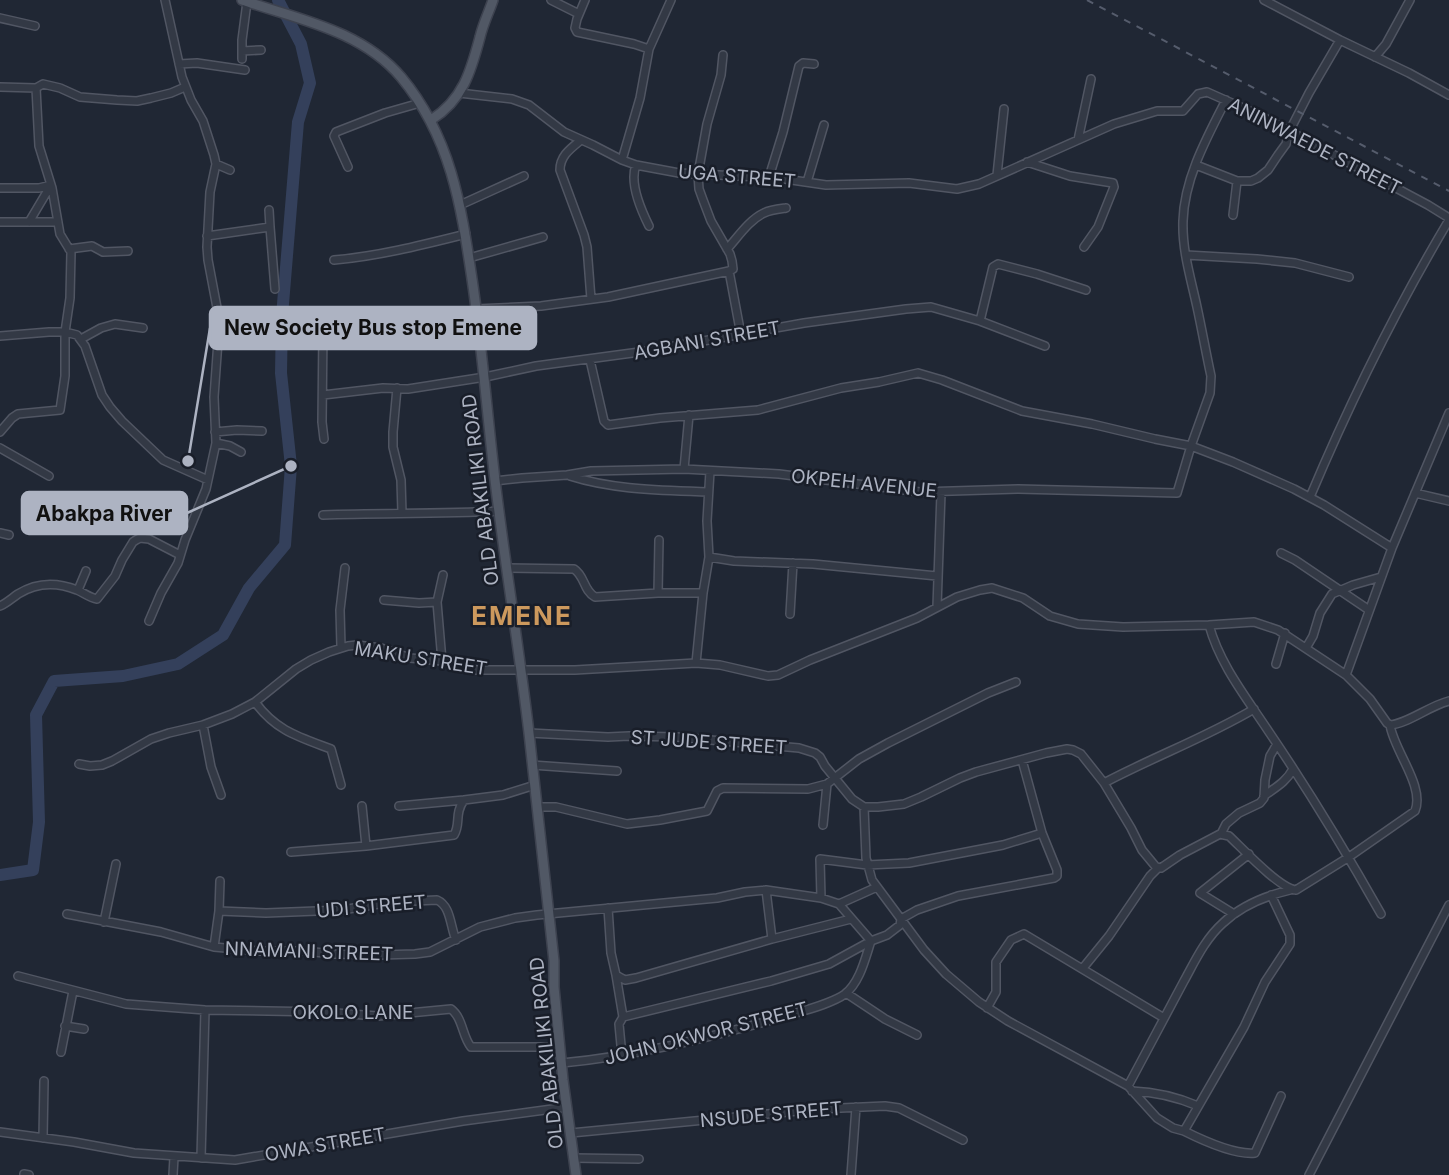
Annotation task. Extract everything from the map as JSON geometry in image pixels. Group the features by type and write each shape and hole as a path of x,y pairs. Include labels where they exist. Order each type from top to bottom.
{"main road":[{"path":"431,120 447,108 460,93 493,0"},
{"name":"OLD ABAKILIKI ROAD","path":"248,2 333,30 379,55 421,103 451,169 466,234 485,377 495,481 535,785 554,961 560,1047 576,1175"}],"street":[{"path":"149,621 178,563 208,480 216,443 214,397 219,327 208,260 207,236 210,192 216,164 203,121 186,87 165,0"},
{"path":"551,0 579,14"},
{"path":"585,0 575,28 577,32 649,49"},
{"path":"622,160 640,98 649,49 671,0"},
{"path":"1264,0 1449,95"},
{"path":"1375,57 1410,0"},
{"path":"248,2 242,55 261,50"},
{"path":"0,18 35,26"},
{"path":"1196,165 1237,181 1251,181 1268,170 1286,145 1289,132 1340,40"},
{"path":"476,309 541,306 608,297 733,270 727,249 703,200 698,174 706,124 721,75 723,55"},
{"path":"179,64 197,63 245,70"},
{"path":"769,177 799,66 803,63 814,64"},
{"path":"1078,140 1091,79"},
{"path":"0,86 36,88 43,84 79,97 137,101 186,87"},
{"path":"0,432 18,414 60,410 65,376 69,249 60,234 51,185 39,146 36,88"},
{"name":"ANINWAEDE STREET","path":"1026,162 1141,115 1157,111 1183,111 1198,94 1207,92 1289,132 1428,205 1449,219"},
{"name":"UGA STREET","path":"460,93 497,96 529,105 564,132 622,160 679,173 769,177 826,185 909,183 957,189 979,184 1026,162"},
{"path":"1191,446 1210,393 1211,376 1186,256 1183,220 1196,165 1226,100"},
{"path":"348,167 334,136 336,132 385,113 421,103"},
{"path":"997,175 1004,108"},
{"path":"807,183 824,125"},
{"path":"581,140 564,155 560,170 584,236 590,299"},
{"path":"1026,162 1070,176 1113,183 1114,187 1098,227 1084,247"},
{"path":"216,164 230,170"},
{"path":"636,165 635,184 649,226"},
{"path":"460,205 524,176"},
{"path":"1233,215 1237,181"},
{"path":"0,188 38,188 51,185"},
{"path":"29,222 51,185"},
{"path":"727,249 760,215 786,208"},
{"path":"269,210 275,289"},
{"path":"1310,497 1333,442 1393,321 1449,219"},
{"path":"0,222 58,222"},
{"path":"207,236 270,227"},
{"path":"334,260 394,251 466,234"},
{"path":"469,258 543,237"},
{"path":"69,249 92,246 103,252 128,251"},
{"path":"1186,256 1295,263 1349,277"},
{"path":"1045,346 980,321 993,267 1001,264 1086,290"},
{"path":"729,271 741,335"},
{"name":"AGBANI STREET","path":"323,395 383,388 408,389 804,323 931,307 980,321"},
{"path":"324,439 324,329 374,321 403,323"},
{"path":"81,339 108,325 143,328"},
{"path":"0,336 65,332 77,335 81,339 102,395 122,421 163,460 208,480"},
{"path":"590,360 604,421 608,425 758,410 841,388 918,373 1022,411 1191,446 1310,497 1392,548"},
{"path":"397,388 393,447 401,480 401,513"},
{"path":"1346,675 1392,548 1449,413"},
{"path":"684,469 689,415"},
{"path":"215,432 262,431"},
{"path":"216,443 241,452"},
{"name":"OKPEH AVENUE","path":"495,481 592,471 684,469 779,474 900,491 941,493 1018,489 1177,493 1191,446"},
{"path":"0,448 49,477"},
{"path":"696,663 709,557 710,471"},
{"path":"567,475 589,482 632,488 708,492"},
{"path":"937,607 941,493"},
{"path":"1415,493 1449,500"},
{"path":"323,515 499,511"},
{"path":"0,533 9,535"},
{"path":"0,606 20,593 54,583 97,599 115,576 133,542 140,538 149,539 180,555"},
{"path":"658,593 659,540"},
{"path":"1281,553 1369,610"},
{"path":"709,557 937,576"},
{"path":"790,614 793,563"},
{"path":"341,647 341,600 345,568"},
{"path":"507,568 574,569 580,574 587,592 595,597 703,593"},
{"path":"78,590 86,571"},
{"path":"442,661 437,602 443,575"},
{"path":"1306,648 1320,613 1332,594 1381,577"},
{"name":"MAKU STREET","path":"79,764 102,765 151,738 203,725 255,702 296,669 341,647 357,645 381,648 410,658 442,661 477,670 575,670 696,663 768,676 778,675 972,593 992,589 1023,598 1050,615 1078,624 1123,627 1254,622 1279,630 1346,675 1370,699 1390,725 1392,738 1413,782 1418,805 1408,817 1349,857"},
{"path":"384,600 437,602"},
{"path":"1209,625 1224,665 1349,857 1381,914"},
{"path":"1276,664 1285,634"},
{"path":"537,807 556,807 627,824 707,811 717,791 723,788 808,789 827,784 859,759 879,748 988,693 1016,682"},
{"path":"1390,725 1449,701"},
{"path":"255,702 269,718 290,734 331,749 341,785"},
{"path":"1104,783 1215,731 1254,709"},
{"path":"203,725 211,767 221,794"},
{"name":"ST JUDE STREET","path":"529,733 687,738 799,748 820,757 852,799 864,807"},
{"path":"1083,968 1158,868 1221,834 1226,824 1239,813 1260,803 1264,796 1270,756 1277,744"},
{"path":"1158,868 1142,850 1104,783 1081,754 1067,749 960,778 904,804 864,807 867,865 872,880 924,950 946,974 987,1008 1130,1089 1157,1118 1206,1142 1255,1153 1281,1096"},
{"path":"901,919 958,895 1057,876 1042,833 1023,760"},
{"path":"532,765 617,771"},
{"path":"1264,796 1282,784 1293,769"},
{"path":"823,825 827,784"},
{"path":"399,806 503,795 535,785"},
{"path":"291,852 454,835 457,831 457,811 464,800"},
{"path":"362,806 366,846"},
{"path":"821,898 820,859 867,865 909,863 1003,845 1042,833"},
{"path":"1221,834 1228,836 1290,890"},
{"path":"1234,914 1200,893 1249,854"},
{"path":"1130,1089 1164,1018 1211,934 1243,907 1271,895 1296,890 1349,857"},
{"path":"104,922 116,864"},
{"path":"214,947 220,881"},
{"path":"871,941 839,904 877,887"},
{"path":"766,890 772,939"},
{"name":"NNAMANI STREET","path":"67,914 161,932 214,947 334,954 415,954 438,950 474,929 525,917 717,898 766,890 821,898 839,904"},
{"path":"1184,1130 1244,1027 1265,982 1290,944 1290,935 1271,895"},
{"name":"UDI STREET","path":"219,911 259,913 342,910 391,902 437,900 447,907 456,940"},
{"path":"1309,1175 1449,905"},
{"path":"608,908 611,953 623,1017 619,1024 622,1056"},
{"path":"616,975 625,980 636,978 851,919"},
{"path":"623,1017 829,964 887,935 900,925 901,919"},
{"path":"987,1008 996,992 996,962 1011,940 1024,934 1164,1018"},
{"path":"871,941 857,978 846,993 885,1019 917,1035"},
{"path":"18,976 126,1004 205,1010 201,1158"},
{"path":"61,1052 73,991"},
{"name":"JOHN OKWOR STREET","path":"562,1063 622,1056 667,1047 811,1009 846,993"},
{"name":"OKOLO LANE","path":"205,1010 378,1016 451,1009 456,1013 471,1048 560,1047"},
{"path":"65,1026 84,1029"},
{"path":"43,1138 44,1081"},
{"path":"1130,1089 1181,1099 1198,1106"},
{"name":"NSUDE STREET","path":"571,1133 716,1118 885,1106 899,1108 963,1140"},
{"name":"OWA STREET","path":"0,1132 134,1153 223,1160 567,1107"},
{"path":"852,1175 856,1107"},
{"path":"173,1175 174,1157"},
{"path":"574,1158 639,1159"}],"waterway":[{"path":"0,875 33,870 39,822 36,715 54,681 123,676 178,664 223,635 249,588 285,545 291,466 281,373 282,316 298,122 310,83 301,44 278,0"}],"railway":[{"path":"1087,0 1449,191"}],"place":[{"name":"New Society Bus stop Emene","path":"188,461"},
{"name":"Abakpa River","path":"291,466"}],"district":[{"name":"EMENE","path":"522,616"}]}
